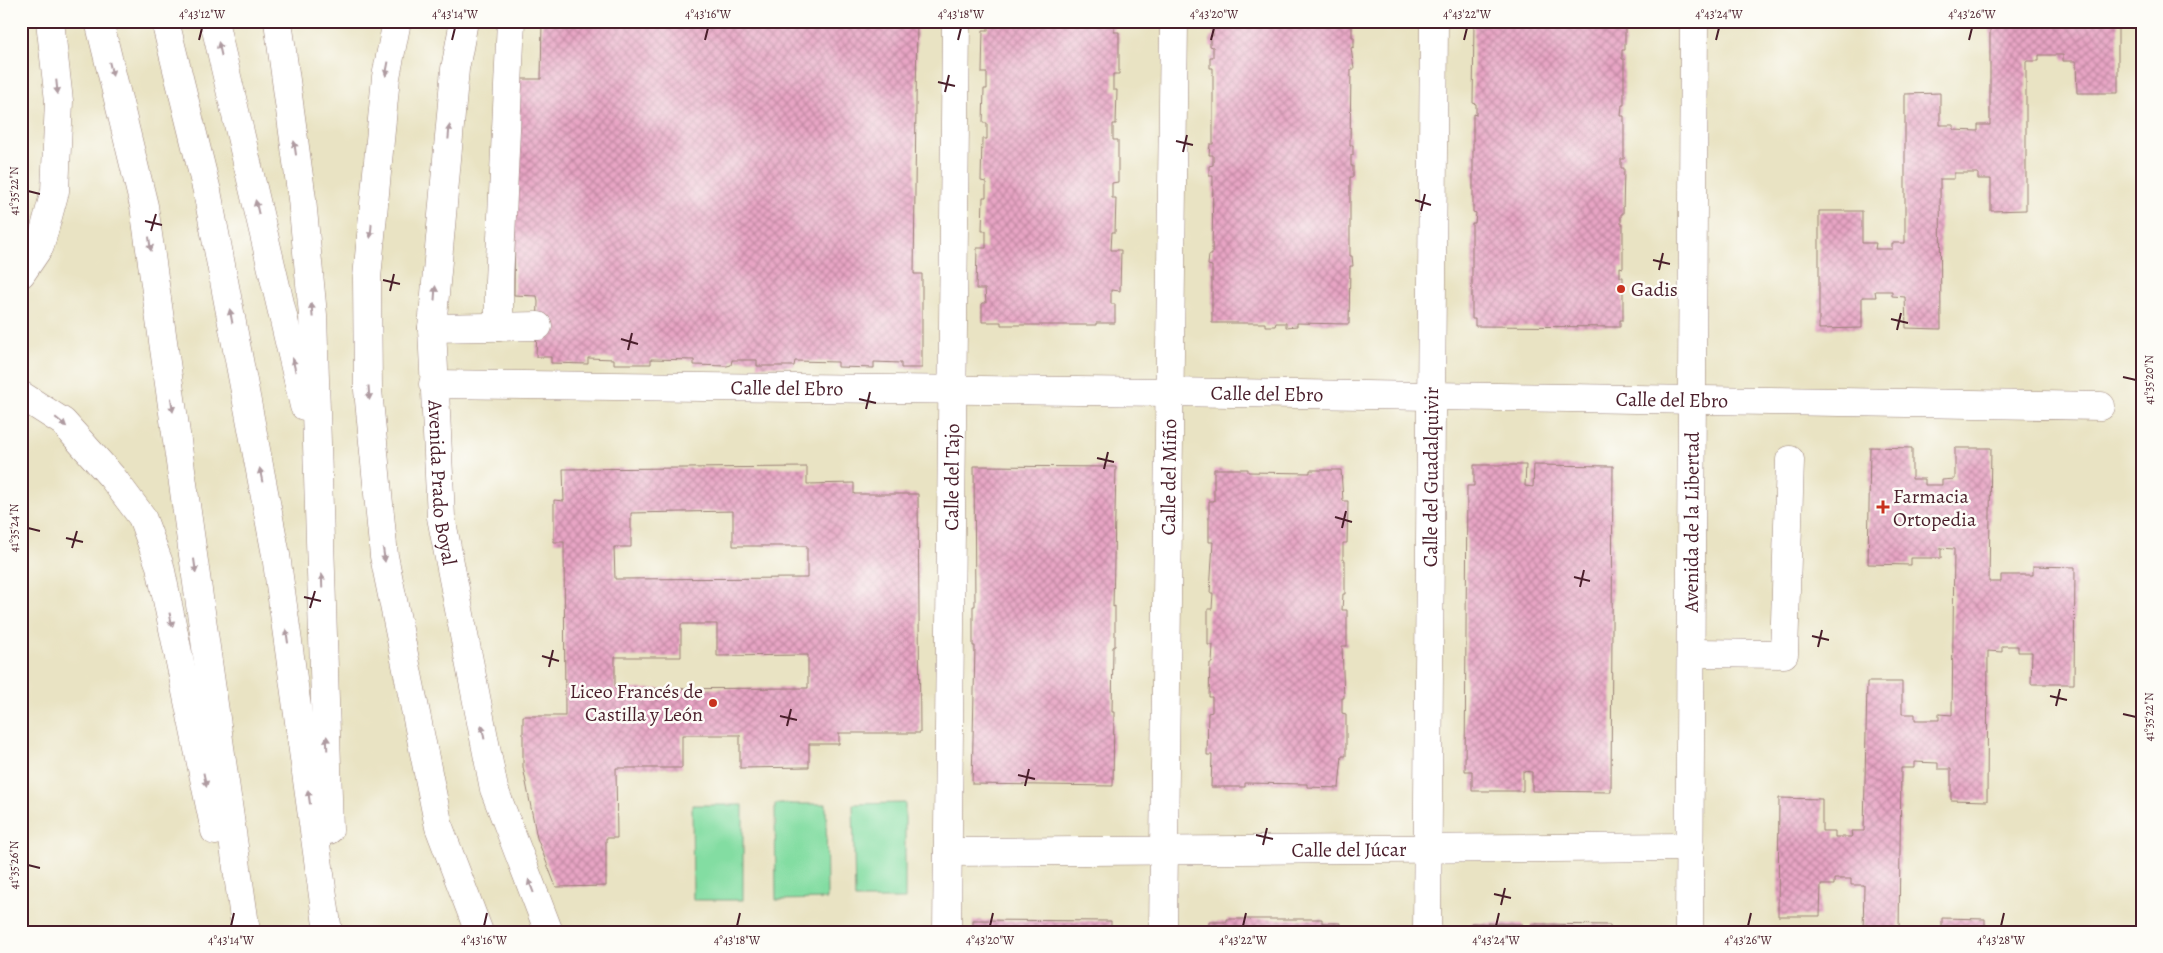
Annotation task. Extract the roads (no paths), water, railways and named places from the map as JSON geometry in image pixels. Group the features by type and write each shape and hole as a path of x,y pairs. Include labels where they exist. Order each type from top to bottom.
{"main road":[{"path":"21,274 40,246 55,191 59,101 50,21"},
{"path":"99,21 144,206 246,932"},
{"path":"165,21 207,191 276,555 328,932"},
{"path":"214,21 318,464"},
{"path":"278,21 302,199 312,316 332,932"},
{"path":"397,21 386,77 367,278 369,400 384,556 435,808 439,827 479,932"},
{"name":"Avenida Prado Boyal","path":"464,21 455,69 432,328 433,384 441,517 494,789 549,932"},
{"path":"499,327 499,281 511,21"},
{"name":"Calle del Tajo","path":"947,932 956,21"},
{"name":"Calle del Miño","path":"1163,932 1174,21"},
{"name":"Calle del Guadalquivir","path":"1426,932 1434,21"},
{"name":"Avenida de la Libertad","path":"1688,932 1694,21"},
{"path":"432,328 538,326"},
{"name":"Calle del Ebro","path":"433,384 1169,392 2101,406"},
{"path":"21,395 62,422 112,476 142,517 160,566 236,932"},
{"path":"1691,653 1784,654 1790,460"},
{"name":"Calle del Júcar","path":"948,852 1690,847"}],"place":[{"name":"Gadis","path":"1621,289"},
{"name":"Farmacia Ortopedia","path":"1883,507"},
{"name":"Liceo Francés de Castilla y León","path":"713,703"}]}
